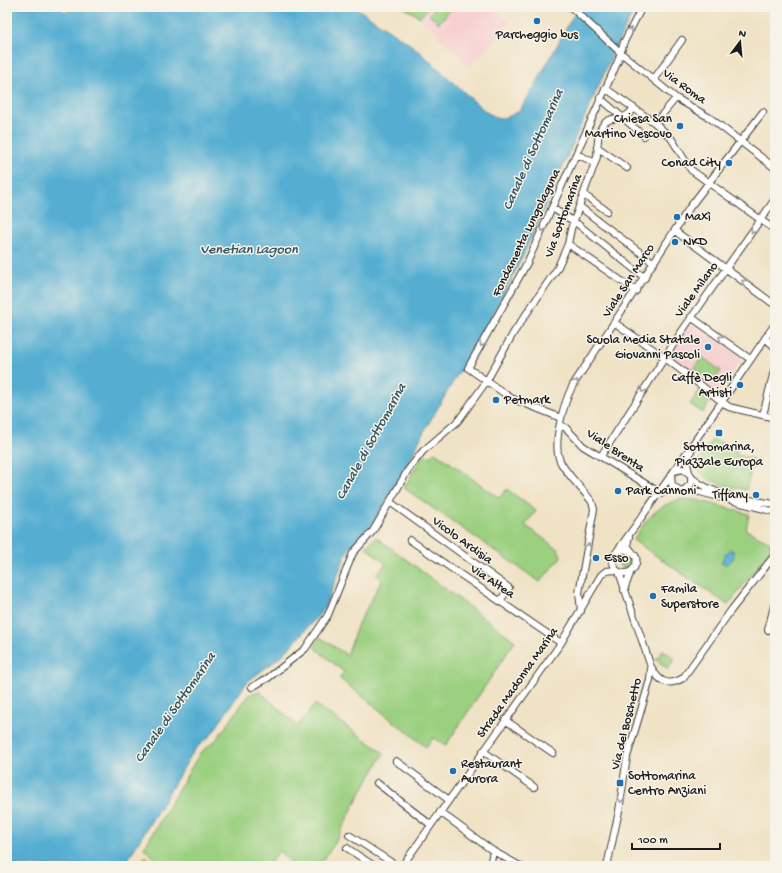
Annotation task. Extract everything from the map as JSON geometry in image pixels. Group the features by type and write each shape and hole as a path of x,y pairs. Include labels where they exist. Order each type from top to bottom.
{"street":[{"name":"Via Roma","path":"571,7 621,53 676,98 710,118 775,168"},
{"name":"Fondamenta Lungolaguna","path":"561,418 511,398 468,368 527,263 621,53 624,42 642,7"},
{"path":"654,79 682,40"},
{"path":"605,88 655,123 671,138 691,170 775,230"},
{"path":"600,98 644,136"},
{"path":"655,123 676,98"},
{"name":"Via Sottomarina","path":"252,687 268,678 305,649 328,614 353,553 373,531 408,470 422,451 458,421 486,382 514,332 557,269 568,244 574,222 595,163 600,130 606,122 623,118 634,108"},
{"name":"Viale San Marco","path":"581,611 579,593 594,510 590,500 563,466 558,457 557,448 560,425 566,400 573,385 708,182 764,112"},
{"path":"597,147 627,168"},
{"path":"575,156 581,156 595,163"},
{"path":"584,194 607,211"},
{"name":"Viale Milano","path":"601,456 664,357 775,199"},
{"path":"580,207 654,263"},
{"path":"552,208 574,222 645,278"},
{"path":"675,231 775,305"},
{"path":"568,244 636,291"},
{"path":"692,317 750,359"},
{"path":"615,323 664,357 729,407 775,418"},
{"path":"631,571 626,573 618,571 613,564 615,554 673,474 720,401 775,324"},
{"path":"765,338 775,347"},
{"path":"763,415 775,367"},
{"name":"Viale Brenta","path":"560,425 566,428 583,446 601,456 657,495"},
{"path":"684,490 691,484 687,464 693,442"},
{"path":"676,489 671,482 673,474 683,469 708,488 744,498 775,504"},
{"path":"657,495 676,489 700,492 742,505 775,512"},
{"name":"Vicolo Ardisia","path":"390,502 509,588 500,601"},
{"path":"624,590 631,571 635,567 636,561 627,543 631,532"},
{"name":"Via Altea","path":"410,540 561,644"},
{"path":"615,554 622,549 633,553"},
{"path":"651,667 657,677 665,682 676,682 683,678 732,609 775,555"},
{"name":"Strada Madonna Marina","path":"402,866 505,720 561,644 601,575 606,571 618,571"},
{"name":"Via del Boschetto","path":"607,866 619,811 627,757 650,680 651,667 618,571"},
{"path":"768,630 775,602"},
{"path":"505,720 553,753"},
{"path":"483,751 534,787"},
{"path":"396,762 449,800"},
{"path":"377,783 431,825"},
{"path":"440,812 493,851 520,866"},
{"path":"349,835 397,866"},
{"path":"347,848 374,866"},
{"path":"490,866 493,851"}],"shaded area":[{"path":"429,7 492,7 510,22 470,67 420,17"},
{"path":"691,323 742,358 717,394 670,359 673,347"}],"green space":[{"path":"403,7 429,7 420,17"},
{"path":"436,7 453,7 439,23 429,15"},
{"path":"702,357 721,371 712,383 694,369"},
{"path":"699,391 711,400 703,413 690,404"},
{"path":"712,440 737,446 736,454 754,459 746,490 717,483 704,476 699,471 696,465"},
{"path":"435,452 499,498 507,489 536,511 525,525 559,550 561,557 540,582 404,488 424,453 429,457"},
{"path":"682,499 697,500 749,514 746,530 772,543 771,549 728,605 633,540 643,525 653,514 665,505"},
{"path":"376,537 515,641 446,745 433,738 426,747 339,678 344,672 314,647 320,637 347,655 358,624 382,580 376,574 386,564 366,547"},
{"path":"622,555 626,555 630,561 626,567 622,567 618,563 618,559"},
{"path":"663,650 675,659 668,669 656,660"},
{"path":"259,691 298,726 315,704 384,753 357,799 335,843 319,866 294,866 279,851 268,866 162,866 144,848 200,753 216,740 249,695"},
{"path":"146,856 157,866 136,866"}],"water":[{"name":"Venetian Lagoon","path":"7,7 57,7 66,12 71,7 355,7 414,47 486,112 499,119 510,116 520,110 573,16 580,7 636,7 620,38 522,257 496,309 423,433 415,450 372,525 348,550 324,609 284,654 247,682 211,735 195,749 124,866 7,866"},
{"path":"730,549 733,551 734,558 727,564 721,563 725,554"}],"place":[{"name":"Parcheggio bus","path":"537,21"},
{"name":"Chiesa San Martino Vescovo","path":"680,126"},
{"name":"Conad City","path":"729,163"},
{"name":"Maxì","path":"677,217"},
{"name":"NKD","path":"675,242"},
{"name":"Scuola Media Statale Giovanni Pascoli","path":"708,347"},
{"name":"Caffè Degli Artisti","path":"740,385"},
{"name":"Petmark","path":"496,400"},
{"name":"Sottomarina, Piazzale Europa","path":"719,433"},
{"name":"Park Cannoni","path":"618,491"},
{"name":"Tiffany","path":"756,495"},
{"name":"Esso","path":"596,558"},
{"name":"Famila Superstore","path":"653,596"},
{"name":"Restaurant Aurora","path":"453,771"},
{"name":"Sottomarina Centro Anziani","path":"620,783"}],"water label":[{"name":"Canale di Sottomarina","path":"534,150"},
{"name":"Canale di Sottomarina","path":"372,442"},
{"name":"Canale di Sottomarina","path":"176,708"}]}
